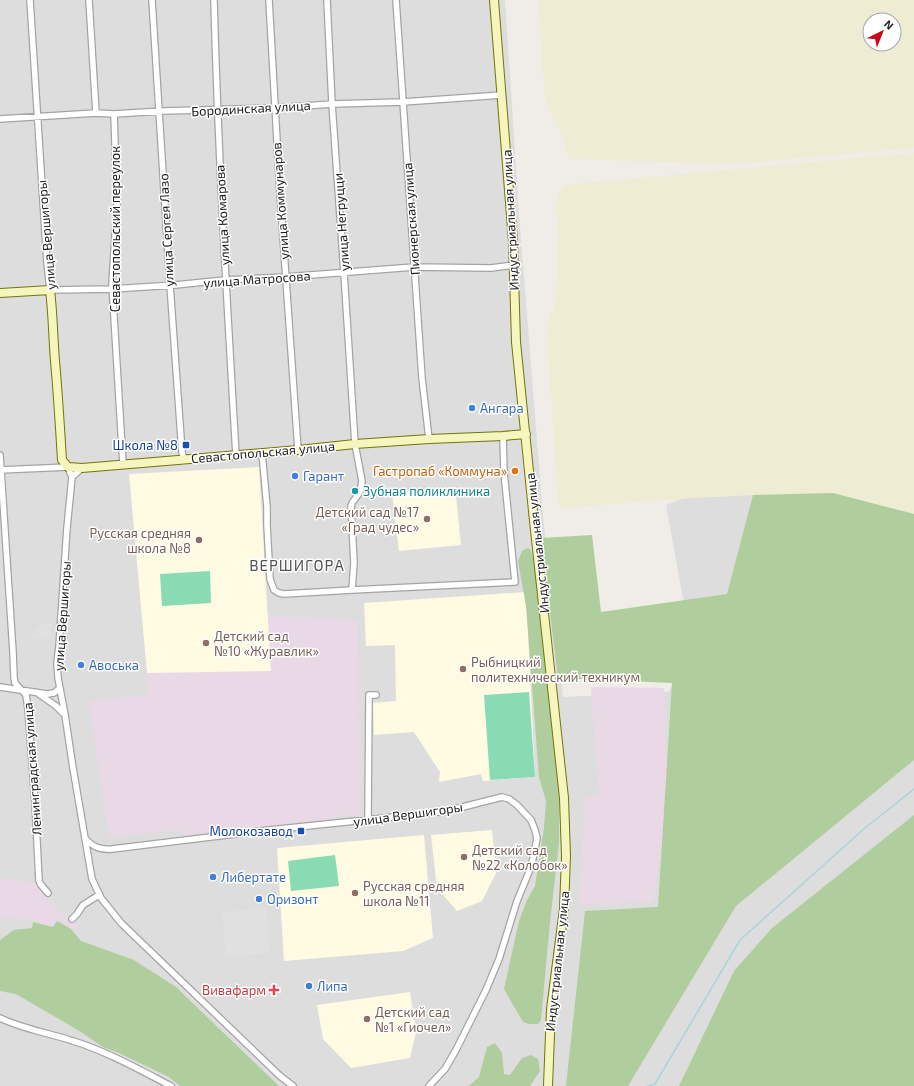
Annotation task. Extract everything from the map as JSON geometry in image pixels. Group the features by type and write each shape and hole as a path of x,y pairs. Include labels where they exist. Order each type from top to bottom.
{"main road":[{"name":"Индустриальная улица","path":"494,0 513,234 516,342 564,798 566,856 564,909 551,1009 548,1086"},
{"name":"улица Матросова","path":"0,293 50,290"},
{"name":"улица Вершигоры","path":"50,290 62,460 68,467"},
{"name":"Севастопольская улица","path":"68,467 82,468 184,460 355,444 526,434"}],"street":[{"name":"улица Вершигоры","path":"30,0 50,290"},
{"path":"89,0 96,113"},
{"name":"улица Сергея Лазо","path":"152,0 170,285 182,452 184,460"},
{"name":"улица Комарова","path":"214,0 217,110 225,280 236,455"},
{"name":"улица Коммунаров","path":"269,0 274,108 298,450"},
{"name":"улица Негруцци","path":"327,0 332,104 355,444 362,482 360,492 351,506 354,563 352,590"},
{"name":"Пионерская улица","path":"396,0 422,378 429,439"},
{"name":"Бородинская улица","path":"0,119 96,113 114,114 403,102 502,95"},
{"name":"Севастопольский переулок","path":"114,114 117,204 112,289 123,464"},
{"name":"улица Матросова","path":"50,290 112,289 344,272 380,271 414,267 491,268 514,266"},
{"path":"262,453 267,507 266,525 270,579 274,590 279,594 515,582 504,472 503,436"},
{"name":"Ленинградская улица","path":"0,455 14,678 15,683 26,695 29,716 39,881 48,893"},
{"path":"68,467 72,477 82,468"},
{"name":"Севастопольская улица","path":"1,470 68,467"},
{"name":"улица Вершигоры","path":"72,477 57,663 58,678 92,879 104,903 121,923 280,1076 293,1086"},
{"path":"0,687 51,694 60,688"},
{"path":"37,693 56,706 65,715"},
{"path":"368,820 369,695 376,695"},
{"name":"улица Вершигоры","path":"85,838 93,846 106,849 447,811 502,797 509,799 531,820 536,830 537,838 531,867 517,900 499,959 486,990 456,1050 444,1069 429,1086"},
{"path":"72,919 83,905 100,895"},
{"path":"0,1018 10,1023 73,1041 96,1050 171,1086"}],"shaded area":[{"path":"0,0 505,0 520,227 543,516 563,697 668,692 693,654 666,505 690,496 750,493 914,512 914,1086 0,1086"},
{"name":"Русская средняя школа №8","path":"259,467 271,671 147,673 129,474"},
{"name":"Детский сад №17 «Град чудес»","path":"455,487 461,545 399,551 392,493"},
{"name":"Рыбницкий политехнический техникум","path":"526,592 535,777 483,781 481,774 439,782 440,772 414,732 374,735 373,703 396,701 395,645 366,646 364,603"},
{"path":"267,615 358,621 359,814 337,816 326,821 212,834 209,832 183,836 181,830 109,837 89,702 148,694 147,673 270,671"},
{"path":"42,623 52,623 51,639 30,638"},
{"path":"591,687 664,688 668,803 653,901 579,904 585,798 599,796"},
{"name":"Детский сад №22 «Колобок»","path":"492,830 496,873 482,901 457,911 437,888 431,835"},
{"name":"Русская средняя школа №11","path":"424,835 433,938 403,951 284,961 277,848"},
{"path":"0,878 37,884 50,904 56,905 56,911 78,924 76,930 55,918 54,925 41,924 39,921 0,916"},
{"path":"266,908 270,953 226,956 222,912"},
{"name":"Детский сад №1 «Гиочел»","path":"410,992 416,1032 410,1058 351,1068 323,1039 317,1005"}],"green space":[{"path":"538,0 914,0 914,148 732,164 569,159 563,138 545,100"},
{"path":"914,153 914,514 833,493 678,499 560,508 556,478 547,326 555,304 559,233 556,208 563,185"},
{"path":"833,493 914,514 914,760 736,906 628,1086 566,1086 585,911 658,907 672,683 558,678 541,538 592,535 601,612 727,594 753,495"},
{"path":"527,548 530,549 536,567 559,784 559,843 541,1020 538,1024 523,1022 504,989 519,921 527,900 535,886 544,827 546,801 539,777 526,606 518,561 522,551"},
{"path":"210,571 211,603 162,606 160,574"},
{"path":"529,692 535,777 490,780 484,695"},
{"path":"914,815 914,1086 679,1086 734,971 772,928"},
{"path":"335,855 339,886 291,891 288,861"},
{"path":"57,921 71,929 81,941 134,960 176,987 279,1086 180,1086 169,1077 103,1047 81,1032 16,994 0,991 0,940 14,930 32,928 33,922 53,927"},
{"path":"495,1043 502,1053 504,1074 510,1075 522,1058 531,1055 538,1059 540,1071 530,1086 469,1086 479,1077 487,1047"}],"waterway":[{"path":"648,1086 655,1084 740,940 865,828 914,789"}],"place":[{"name":"Ангара","path":"472,408"},
{"name":"Школа №8","path":"186,445"},
{"name":"Гастропаб «Коммуна»","path":"515,471"},
{"name":"Гарант","path":"295,476"},
{"name":"Зубная поликлиника","path":"355,491"},
{"name":"Детский сад №17 «Град чудес»","path":"427,519"},
{"name":"Русская средняя школа №8","path":"199,540"},
{"name":"Детский сад №10 «Журавлик»","path":"206,643"},
{"name":"Авоська","path":"81,665"},
{"name":"Рыбницкий политехнический техникум","path":"463,669"},
{"name":"Молокозавод","path":"301,831"},
{"name":"Детский сад №22 «Колобок»","path":"464,857"},
{"name":"Либертате","path":"213,877"},
{"name":"Русская средняя школа №11","path":"355,893"},
{"name":"Оризонт","path":"259,899"},
{"name":"Липа","path":"309,986"},
{"name":"Вивафарм","path":"274,990"},
{"name":"Детский сад №1 «Гиочел»","path":"367,1019"}],"district":[{"name":"ВЕРШИГОРА","path":"297,565"}]}
